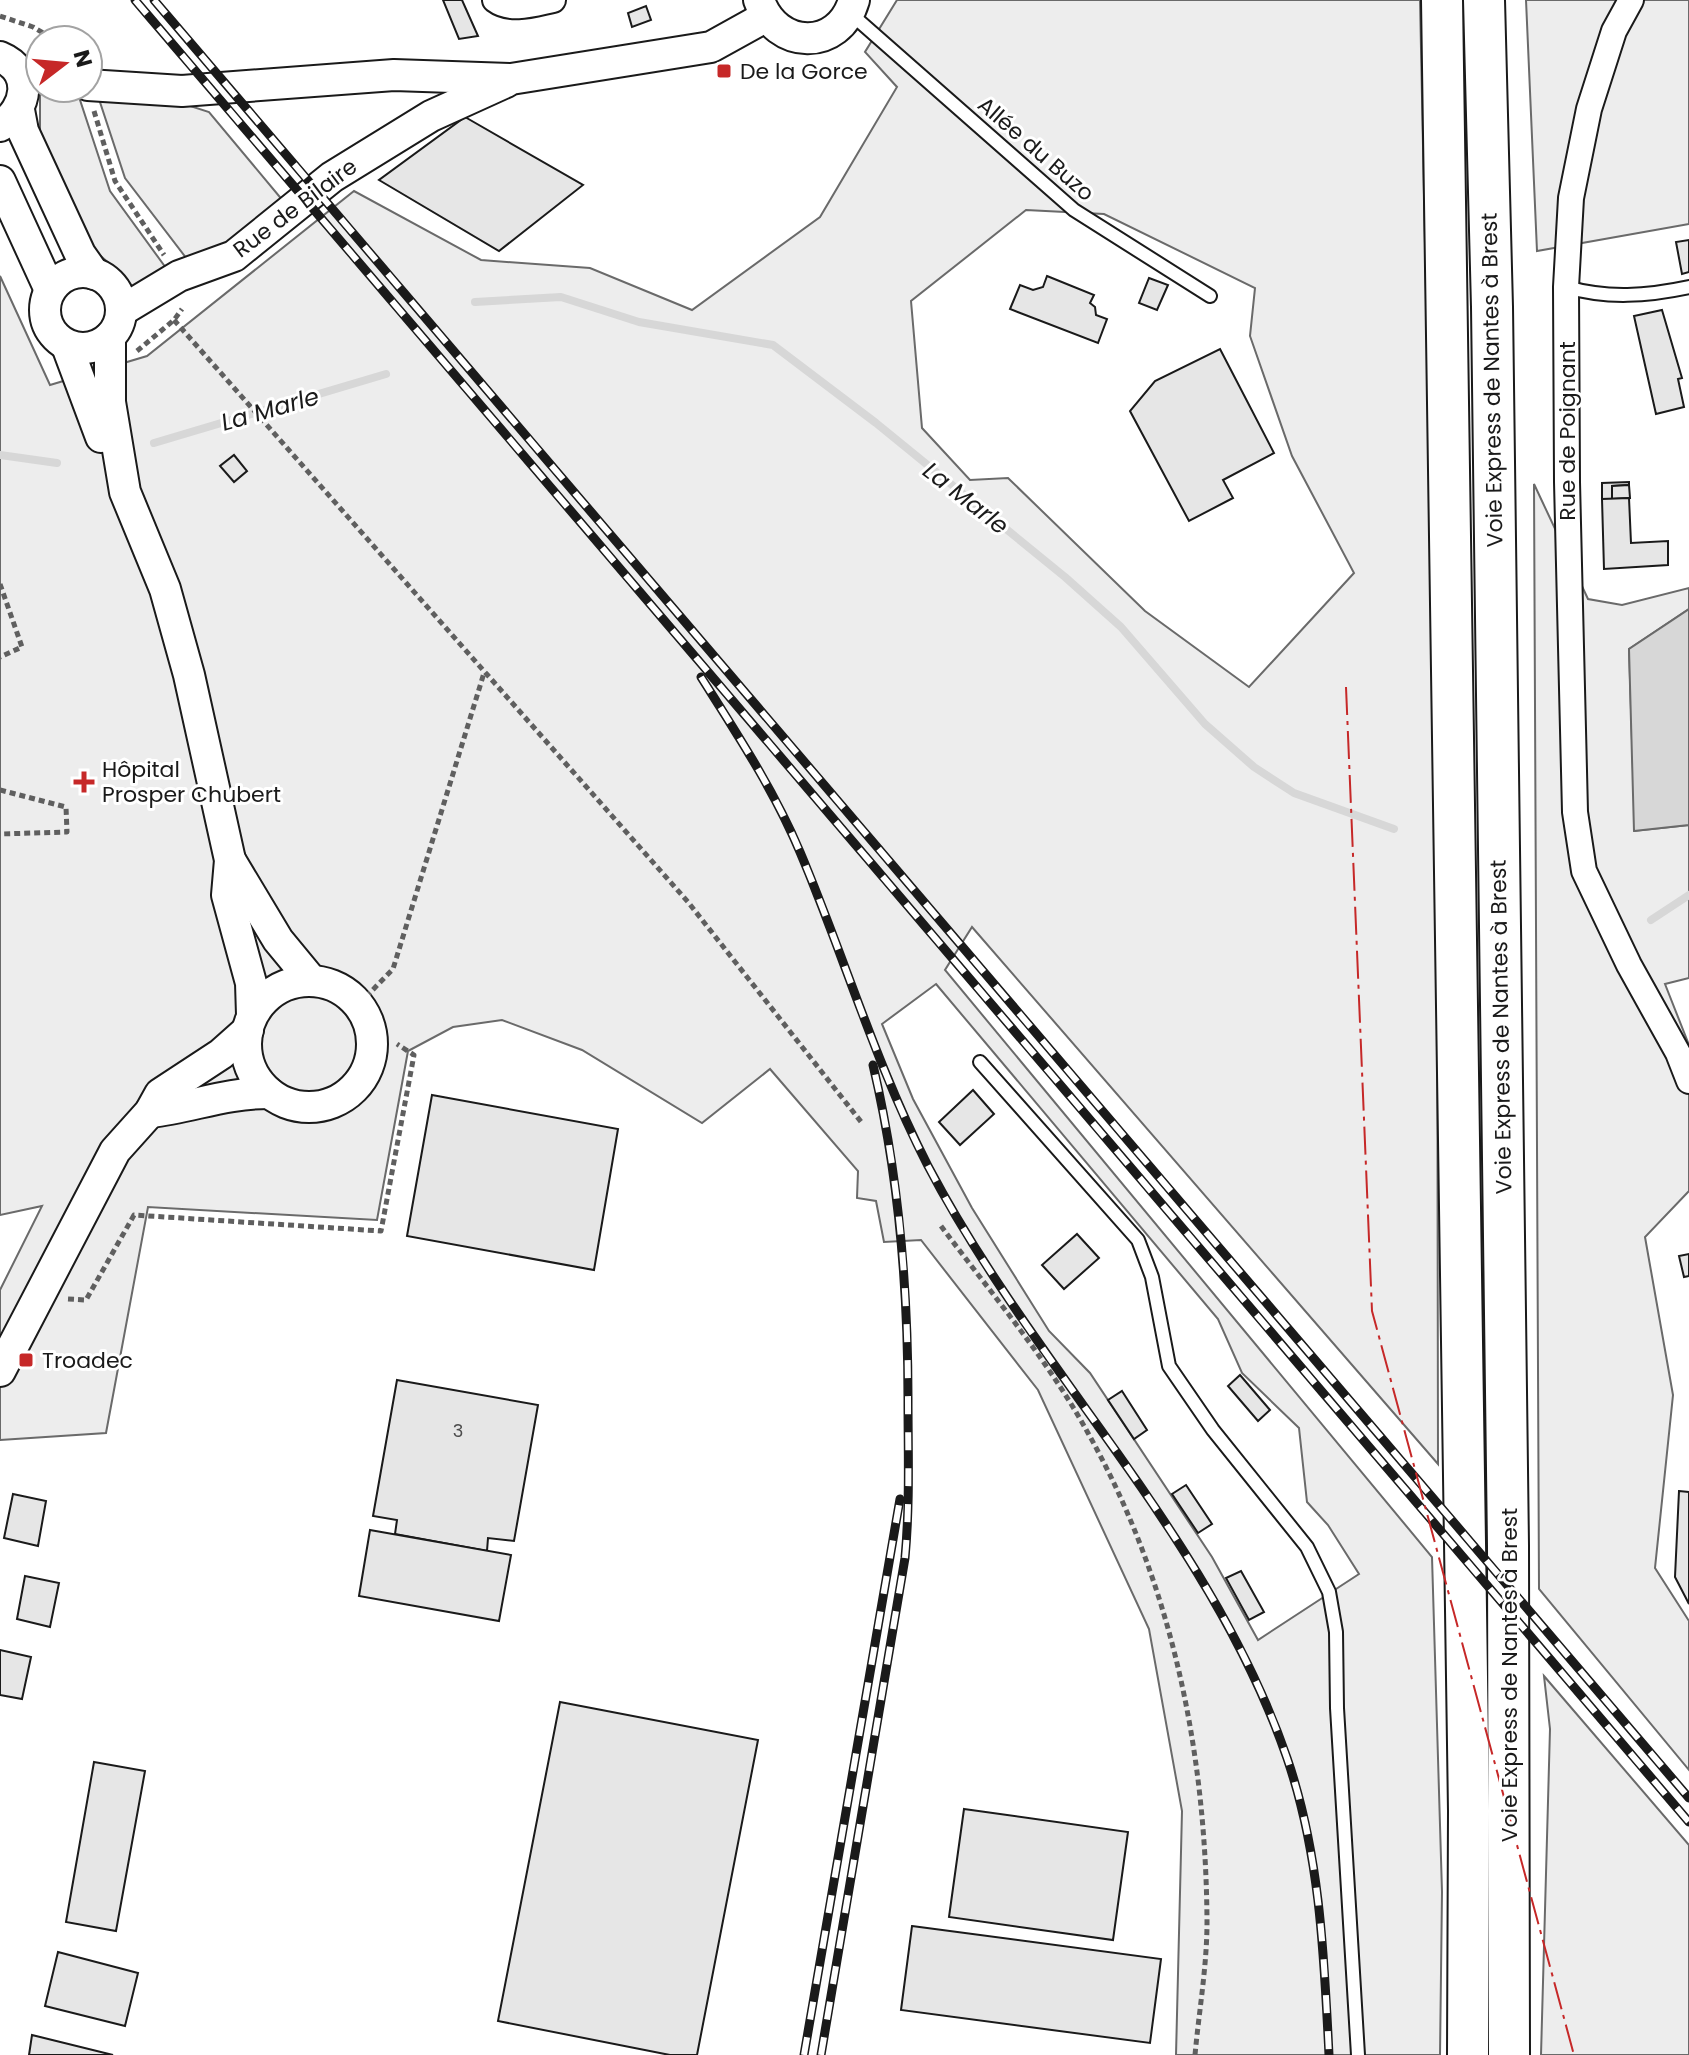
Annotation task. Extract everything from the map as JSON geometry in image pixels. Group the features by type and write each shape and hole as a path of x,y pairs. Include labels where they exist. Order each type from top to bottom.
{"highway":[{"name":"Voie Express de Nantes à Brest","path":"1442,0 1468,1731 1468,2055"},
{"name":"Voie Express de Nantes à Brest","path":"1484,0 1492,307 1508,1560 1509,2055"}],"street":[{"path":"495,0 502,5 521,6 553,0"},
{"name":"Rue de Poignant","path":"1631,0 1614,31 1589,109 1571,198 1566,287 1575,812 1584,871 1629,965 1678,1053 1689,1081"},
{"path":"762,8 782,32 805,39 833,32 852,7"},
{"name":"Rue de Bilaire","path":"104,87 182,91 394,75 511,79 711,47 762,8"},
{"path":"0,1371 115,1151 150,1112 160,1094 221,1054 250,1023 251,983 227,895 230,860 189,675 165,589 125,492 110,402 121,334 116,291 94,274 80,254 23,131 10,118 23,99 20,71"},
{"name":"Rue de Bilaire","path":"121,334 179,276 234,256 332,177 431,116 511,79"},
{"path":"0,181 50,290"},
{"path":"94,274 69,274 50,290 46,300 46,322 51,332 67,346 87,393 117,486 125,492"},
{"path":"67,346 90,348 121,334"},
{"path":"230,860 278,940 311,980"},
{"path":"311,980 338,987 359,1004 371,1028 372,1054 363,1079 344,1098 319,1107 297,1107 269,1093 249,1066 245,1039 262,1000 277,989 311,980"},
{"path":"150,1112 184,1108 216,1096 269,1093"}],"lane":[{"name":"Allée du Buzo","path":"852,7 1074,210 1210,296"},
{"path":"1566,287 1596,296 1653,295 1689,287"},
{"path":"980,1062 1138,1240 1152,1277 1169,1366 1213,1430 1307,1547 1329,1592 1336,1632 1338,1724 1358,2055"}],"path":[{"path":"0,16 24,24"},
{"path":"92,104 115,181 179,276 188,301 174,320 121,334"},
{"path":"174,320 688,902 862,1123"},
{"path":"0,584 22,647 0,657"},
{"path":"359,1004 393,969 484,672"},
{"path":"0,790 66,807 67,832 0,834"},
{"path":"39,1296 86,1300 134,1215 381,1231 414,1055 397,1044"},
{"path":"941,1226 1016,1326 1088,1433 1128,1516 1171,1628 1189,1704 1201,1817 1207,1924 1195,2055"}],"shaded area":[{"path":"897,0 1420,0 1437,826 1438,1464 972,927 945,970 1432,1557 1442,1892 1440,2055 1176,2055 1182,1811 1149,1629 1038,1390 921,1240 884,1242 876,1201 857,1198 858,1171 770,1069 702,1123 582,1050 502,1020 453,1027 408,1051 377,1220 148,1207 106,1433 0,1440 0,1290 42,1206 0,1215 0,276 50,385 147,356 354,191 481,260 590,268 692,310 820,217 897,87 865,52","holes":["1026,210 1104,214 1255,288 1250,336 1292,456 1354,573 1249,687 1145,611 1008,478 970,480 922,428 911,301","936,984 1218,1319 1242,1373 1299,1428 1307,1502 1328,1525 1359,1574 1258,1640 1212,1557 1090,1373 1049,1331 972,1208 913,1099 882,1024"]},
{"path":"1526,0 1689,0 1689,224 1537,251"},
{"path":"104,97 181,103 209,112 284,202 249,233 190,263 125,178 101,104 104,104"},
{"path":"40,104 81,104 110,191 166,268 134,293 127,279 95,251 40,141"},
{"path":"1534,484 1588,599 1622,605 1689,588 1689,609 1629,649 1635,831 1689,825 1689,978 1665,984 1689,1045 1689,1191 1645,1237 1673,1395 1655,1568 1689,1621 1689,1770 1539,1589"},
{"path":"1689,609 1689,825 1634,831 1629,649"},
{"path":"1544,1676 1689,1845 1689,2055 1541,2055 1550,1729"}],"building":[{"path":"443,0 462,0 478,36 459,39"},
{"path":"646,6 651,20 632,27 628,13"},
{"path":"465,117 583,185 499,251 379,180"},
{"path":"1689,240 1689,272 1682,274 1676,242"},
{"path":"1047,276 1094,295 1090,303 1095,307 1096,315 1107,319 1098,343 1010,309 1020,285 1033,290 1043,287"},
{"path":"1149,278 1168,285 1157,310 1139,303"},
{"path":"1662,310 1682,378 1678,379 1684,407 1656,414 1634,316"},
{"path":"1220,349 1274,453 1223,480 1233,498 1189,521 1130,411 1155,381"},
{"path":"234,455 247,471 234,482 220,466"},
{"path":"1629,482 1629,485 1612,486 1612,499 1602,499 1602,483"},
{"path":"1629,485 1630,498 1612,499 1612,486"},
{"path":"1629,498 1631,543 1668,541 1668,565 1604,569 1602,499"},
{"path":"973,1090 994,1114 960,1145 939,1122"},
{"path":"432,1095 618,1129 594,1270 407,1236"},
{"path":"1077,1234 1099,1258 1064,1289 1042,1265"},
{"path":"1689,1254 1689,1276 1684,1277 1679,1256"},
{"path":"1240,1375 1270,1410 1258,1421 1228,1386"},
{"path":"397,1380 538,1405 514,1541 488,1538 487,1551 395,1534 397,1520 373,1516"},
{"path":"1122,1391 1147,1430 1134,1439 1108,1400"},
{"path":"1186,1485 1212,1524 1198,1533 1172,1494"},
{"path":"1679,1491 1689,1492 1689,1604 1675,1577"},
{"path":"13,1494 46,1501 38,1546 4,1538"},
{"path":"370,1530 511,1555 499,1621 359,1596"},
{"path":"1241,1571 1264,1612 1249,1620 1226,1578"},
{"path":"25,1576 59,1583 50,1627 17,1619"},
{"path":"0,1650 31,1657 22,1699 0,1695"},
{"path":"560,1702 758,1740 697,2055 670,2055 498,2021"},
{"path":"94,1762 145,1771 116,1931 66,1922"},
{"path":"964,1809 1128,1832 1113,1940 949,1917"},
{"path":"912,1926 1161,1959 1150,2043 901,2010"},
{"path":"58,1952 138,1973 125,2026 45,2006"},
{"path":"32,2035 113,2055 29,2055"}],"waterway":[{"name":"La Marle","path":"475,302 561,297 639,322 773,345 876,423 1065,577 1121,627 1205,724 1254,767 1294,793 1394,829"},
{"name":"La Marle","path":"154,443 386,374"},
{"name":"La Marle","path":"0,455 57,463"},
{"path":"1651,920 1689,895"}],"railway":[{"path":"135,0 1689,1822"},
{"path":"154,0 1689,1798"},
{"path":"701,677 790,829 876,1050 928,1166 971,1241 1019,1314 1168,1527 1214,1600 1254,1677 1287,1758 1307,1831 1322,1942 1329,2055"},
{"path":"821,2055 907,1538 908,1356 904,1272 896,1189 873,1065"},
{"path":"804,2055 900,1499"}],"power":[{"path":"1346,687 1372,1311 1574,2055"}],"place":[{"name":"De la Gorce","path":"724,71"},
{"name":"Hôpital Prosper Chubert","path":"84,782"},
{"name":"Troadec","path":"26,1360"}]}
